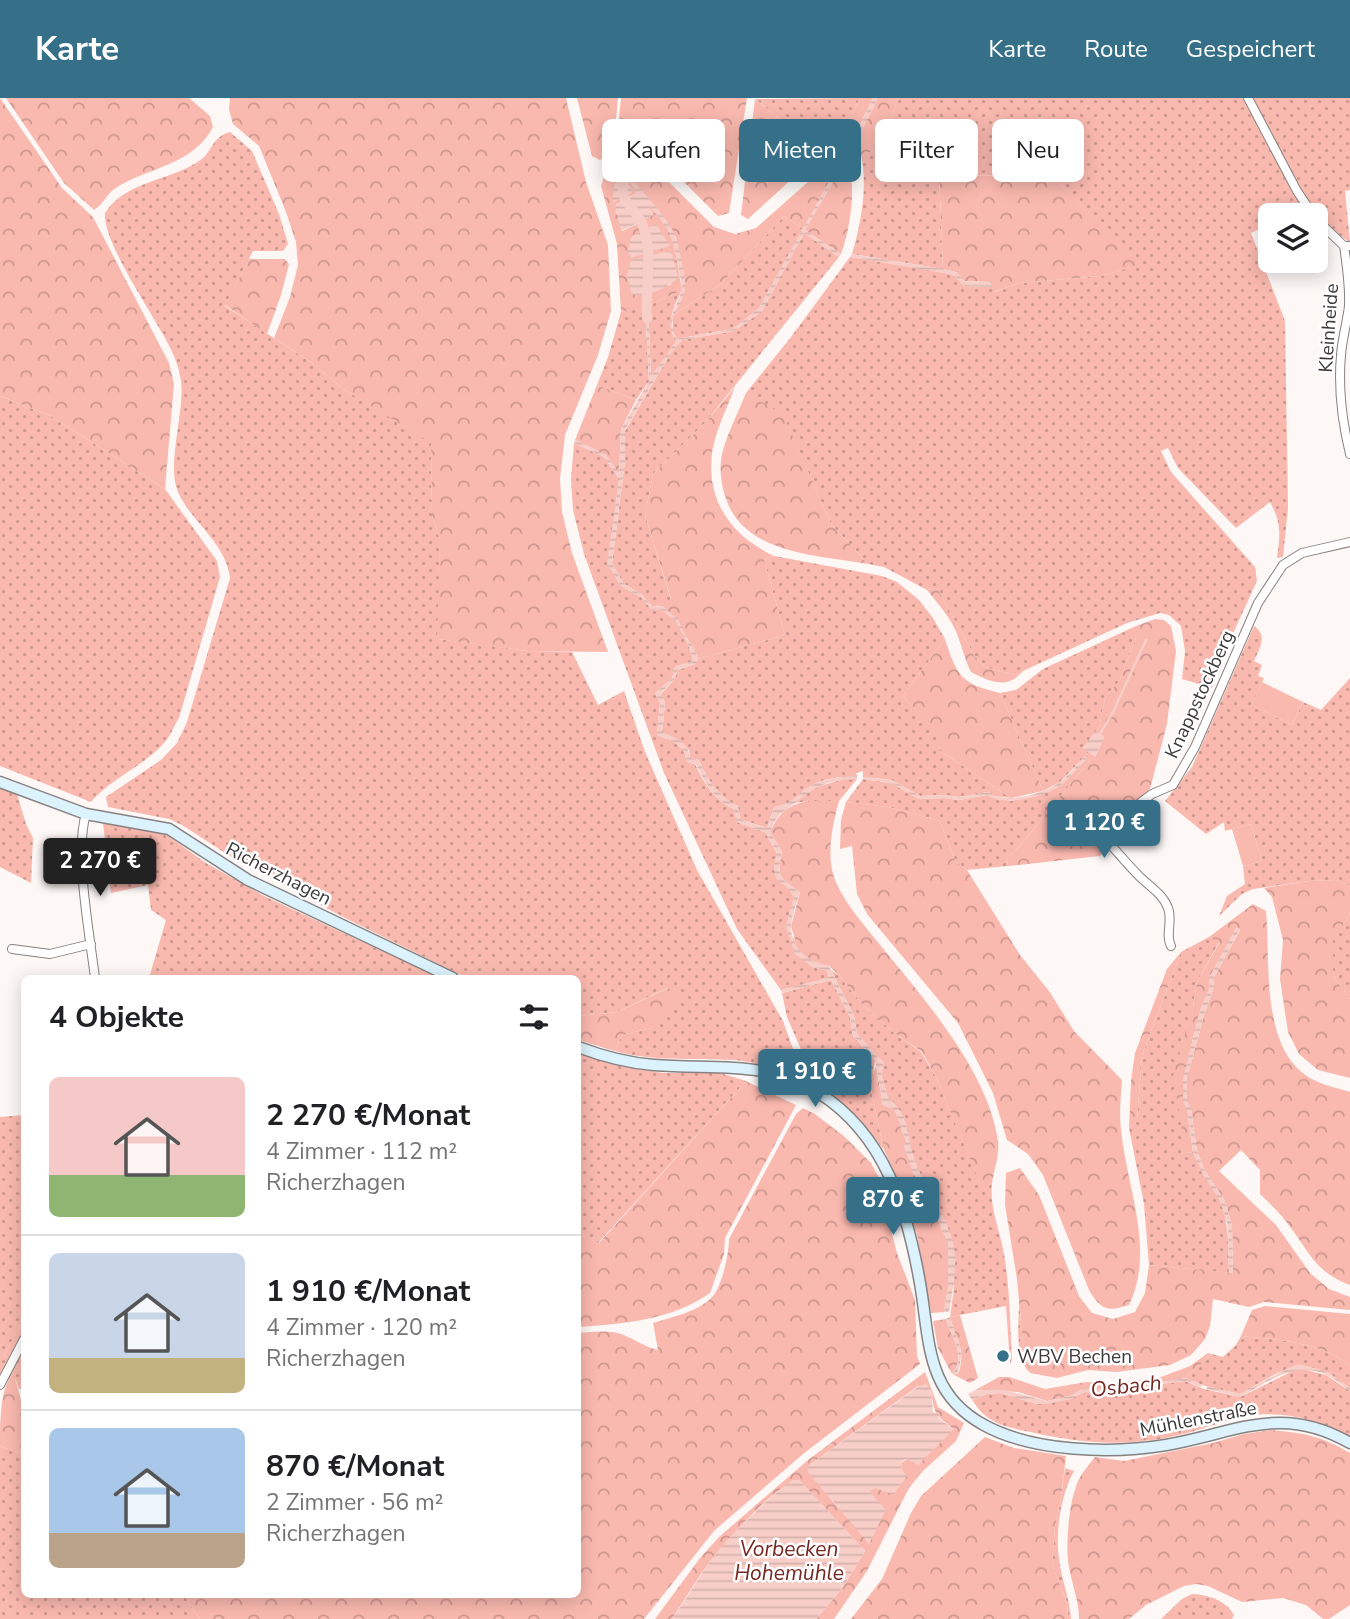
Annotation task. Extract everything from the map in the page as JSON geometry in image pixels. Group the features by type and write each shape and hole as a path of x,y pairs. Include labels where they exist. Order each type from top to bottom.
{"street":[{"name":"Kleinheide","path":"1248,98 1305,203"},
{"name":"Kleinheide","path":"1328,229 1347,246 1349,304 1341,354 1340,383 1350,454"},
{"name":"Knappstockberg","path":"1171,946 1168,940 1168,909 1162,897 1109,843 1140,803 1152,794 1173,785 1195,747 1258,603 1283,565 1302,553 1350,542"},
{"name":"Richerzhagen","path":"0,782 86,814 169,829 248,880 447,975"},
{"path":"86,814 82,827 83,873 95,975"},
{"path":"12,949 50,954 91,944"},
{"name":"Mühlenstraße","path":"581,1047 612,1058 648,1065 729,1065 760,1069 790,1078 830,1100 849,1116 868,1138 889,1175 916,1266 932,1363 952,1399 977,1421 1006,1435 1091,1449 1167,1445 1268,1422 1312,1427 1330,1432 1350,1443"},
{"path":"0,1385 21,1345"}],"green space":[{"path":"0,98 62,188 93,217 169,363 174,384 165,489 51,416 0,396"},
{"path":"6,98 189,98 210,116 213,127 194,150 170,164 117,187 94,210 64,183"},
{"path":"230,98 566,98 586,182 608,245 611,311 598,355 565,435 560,479 562,512 572,553 608,652 528,651 437,639 440,540 432,516 431,443 342,388 312,363 274,338 290,297 298,265 296,242 259,146 233,124 229,110"},
{"path":"577,98 618,98 616,119 602,119 602,158 592,156"},
{"path":"621,98 747,98 744,119 739,119 739,149 729,213 718,216 684,182 725,182 725,119 619,118"},
{"path":"860,98 850,119 779,119 755,99"},
{"path":"860,98 873,98 861,122 861,119 850,119"},
{"path":"878,98 898,98 891,119 875,119 875,151 861,155 861,131"},
{"path":"898,98 1244,98 1300,203 1258,203 1258,230 1251,233 1258,251 1258,273 1266,273 1285,321 1288,508 1283,557 1277,558 1279,529 1270,502 1236,528 1178,468 1168,448 1161,451 1171,472 1255,567 1257,581 1224,653 1212,688 1182,679 1185,651 1181,626 1169,615 1160,613 1127,623 1023,671 1018,676 985,667 975,657 937,588 927,590 884,567 868,564 831,524 783,415 746,393 850,257 942,272 954,275 964,286 992,287 994,292 1019,283 1101,276 1141,264 1058,182 1084,182 1084,119 992,119 992,175 978,175 978,119 891,119"},
{"path":"1253,98 1350,98 1350,190 1345,191 1350,242 1328,225 1328,203 1310,203 1282,156"},
{"path":"755,99 779,119 753,119"},
{"path":"230,132 252,151 279,214 288,244 283,251 253,251 225,306 312,363 342,388 431,442 432,516 440,540 438,639 528,651 572,652 598,705 624,691 645,752 697,870 783,1021 800,1068 793,1075 743,1061 660,1058 615,1051 622,1035 651,1028 667,988 617,1012 581,1016 581,975 461,975 236,860 182,825 169,819 108,807 106,797 161,760 177,743 187,722 230,578 222,554 191,514 178,492 174,467 182,394 179,371 168,344 114,248 105,213 124,194 199,161 224,134"},
{"path":"875,151 875,182 939,182 943,269 852,254 862,204 864,179 861,155"},
{"path":"978,175 992,175 992,182 1058,182 1142,264 1101,276 1019,283 993,292 990,282 964,281 956,272 943,269 939,182 978,182"},
{"path":"602,182 631,182 666,225 673,238 682,290 648,306 621,312 617,244 601,186","holes":["615,211 641,222 622,231 620,218","631,260 672,284 645,295"]},
{"path":"634,182 669,182 714,227 735,234 756,228 808,182 829,182 803,229 784,216 721,284 673,315 685,290 676,237"},
{"path":"745,182 789,182 748,219 741,215"},
{"path":"833,182 851,182 849,222 841,254 805,230"},
{"path":"784,216 803,229 759,308 733,329 678,340 673,332 673,315 721,284"},
{"path":"804,233 839,257 703,425 653,474 645,515 671,600 653,607 642,595 623,583 612,563 625,461 625,431 670,354 682,340 734,331 762,311"},
{"path":"249,259 285,259 289,264 267,334 225,305"},
{"path":"682,290 671,322 676,342 651,377 648,306"},
{"path":"645,306 649,381 636,400 597,385 621,312"},
{"path":"597,385 636,400 621,429 619,474 606,455 575,440"},
{"path":"735,387 718,428 712,453 713,487 718,502 734,528 774,556 764,560 785,635 698,659 675,618 662,606 653,607 671,599 645,515 653,474 703,425"},
{"path":"746,393 783,414 831,524 868,564 784,549 748,530 734,515 725,496 721,459"},
{"path":"0,396 51,416 165,489 217,561 220,577 179,718 168,738 151,756 91,802 0,766"},
{"path":"574,443 604,457 619,479 608,564 621,586 641,597 652,610 661,609 675,620 692,657 693,661 675,667 672,678 655,693 660,703 657,735 680,747 687,762 695,764 711,791 734,809 737,822 765,832 777,853 776,877 794,897 786,927 812,967 826,970 830,978 781,990 737,929 664,773 584,554 573,510 571,479"},
{"path":"774,556 882,576 897,582 919,600 945,639 903,696 943,739 939,750 1011,798 994,796 988,792 959,797 920,796 892,780 863,777 863,771 856,773 857,776 818,782 789,802 774,807 767,828 740,819 738,806 714,787 699,760 690,758 689,750 662,732 665,703 661,694 674,680 678,670 695,664 698,659 785,635 764,560"},
{"path":"937,588 975,657 985,667 1018,676 1001,683 971,672 954,628 927,590"},
{"path":"1155,619 1164,620 1171,626 1176,651 1167,724 1150,789 1124,813 1102,846 1106,849 1100,856 1008,866 1007,858 1090,760 1084,757 1089,752 1095,757 1104,737 1095,731 1099,728 1105,698 1120,680 1136,638 1136,626"},
{"path":"1136,626 1136,638 1120,680 1105,698 1099,728 1083,748 1089,752 1060,782 1043,791 1000,693 1016,690 1043,669"},
{"path":"1254,626 1262,638 1254,661 1262,665 1258,676 1264,678 1252,705 1292,725 1303,702 1321,710 1350,678 1350,886 1336,880 1253,889 1242,894 1219,916 1227,896 1245,884 1243,866 1262,861 1251,824 1225,831 1224,822 1206,834 1165,801 1192,767"},
{"path":"945,639 953,662 962,676 977,686 1000,693 1043,791 1011,798 939,750 942,739 903,696"},
{"path":"1262,682 1303,702 1292,725 1252,705"},
{"path":"1087,758 1090,760 1007,858 1008,866 967,870 955,861 940,821 888,807 846,802 863,779 891,783 919,799 959,800 987,795 1011,801 1044,793 1062,785"},
{"path":"844,779 857,779 839,801 794,803 810,789"},
{"path":"0,787 17,794 33,838 31,883 0,867"},
{"path":"808,801 839,801 830,851 832,871 839,889 952,1037 982,1088 992,1115 998,1141 998,1157 992,1183 982,1188 937,1079 922,1052 893,1032 862,1004 829,966 814,963 798,951 791,926 800,892 781,876 779,867 782,852 770,832 784,811"},
{"path":"846,802 888,807 940,821 955,861 967,870 1020,955 1049,991 1074,1031 1122,1080 1121,1129 1140,1240 1137,1284 1129,1305 1105,1308 1093,1297 1043,1175 1028,1154 1007,1140 993,1093 958,1023 867,914 857,894 852,846 840,849 841,820"},
{"path":"103,823 151,830 168,836 206,863 264,896 434,975 150,975 166,920 151,910 148,885 111,893"},
{"path":"1251,824 1262,861 1243,866 1232,829"},
{"path":"1336,880 1350,886 1350,913 1333,941 1333,976 1350,999 1350,1078 1318,1070 1299,1054 1288,1032 1280,979 1283,940 1272,897 1264,888"},
{"path":"1253,904 1266,911 1271,1004 1284,1049 1296,1067 1314,1080 1350,1092 1350,1285 1319,1266 1281,1216 1260,1194 1260,1170 1241,1150 1219,1171 1276,1225 1310,1273 1329,1289 1350,1297 1350,1310 1264,1302 1249,1307 1213,1299 1210,1326 1205,1339 1191,1355 1170,1365 1116,1372 1088,1370 1057,1378 1030,1373 1023,1343 1017,1279 1005,1205 1006,1173 1020,1168 1039,1195 1079,1296 1092,1313 1113,1319 1135,1312 1145,1293 1149,1265 1233,1273 1232,1225 1224,1199 1205,1171 1197,1151 1191,1109 1187,1101 1187,1078 1214,987 1213,979 1240,930 1237,928 1209,978 1210,987 1200,1011 1183,1078 1183,1102 1187,1110 1193,1152 1186,1153 1173,1076 1193,1007 1197,982 1219,943 1209,937"},
{"path":"1350,913 1350,999 1333,976 1333,940"},
{"path":"1209,937 1219,942 1197,982 1193,1007 1186,1153 1193,1152 1223,1210 1228,1236 1229,1273 1149,1265 1144,1204 1129,1128 1137,1121 1142,1055 1181,952"},
{"path":"1181,952 1142,1055 1137,1121 1129,1128 1135,1053 1167,969"},
{"path":"831,970 839,975 862,1004 893,1032 921,1052 937,1079 982,1187 992,1183 993,1210 1007,1280 1012,1359 1010,1364 1006,1306 950,1317 954,1288 929,1187 918,1171 888,1099 881,1074 884,1063 857,1034 854,1016"},
{"path":"831,980 850,1017 853,1036 875,1060 871,1090 884,1150 858,1118 821,1089 814,1080 787,1017 782,993"},
{"path":"668,988 683,1001 651,1028 622,1035 615,1051 581,1041 581,1016 617,1012"},
{"path":"581,1054 622,1066 663,1073 720,1073 746,1081 598,1243 581,1234"},
{"path":"876,1066 883,1105 894,1109 906,1141 913,1173 924,1189 948,1244 948,1288 944,1312 931,1313 917,1235 902,1188 884,1150 871,1090"},
{"path":"746,1081 796,1105 725,1238 724,1254 710,1293 663,1315 630,1322 581,1327 581,1234 599,1243"},
{"path":"803,1108 845,1137 871,1163 883,1185 885,1207 897,1253 915,1300 917,1356 920,1364 803,1454 714,1531 644,1619 200,1619 186,1598 581,1598 581,1333 622,1334 658,1350 653,1323 692,1310 712,1297 724,1270 729,1239 796,1114"},
{"path":"21,1115 21,1324 4,1355 9,1358 0,1375 0,1117"},
{"path":"1019,1302 1023,1343 1030,1373 1019,1350"},
{"path":"1265,1306 1350,1314 1350,1365 1311,1346 1241,1336 1252,1310"},
{"path":"960,1315 978,1378 970,1383 954,1375 959,1372 961,1356 950,1317"},
{"path":"946,1319 958,1354 952,1374 938,1348 933,1321"},
{"path":"21,1324 21,1337 9,1358 4,1355"},
{"path":"1241,1336 1298,1343 1338,1357 1350,1365 1350,1388 1318,1370 1306,1367 1283,1370 1240,1394 1185,1378 1212,1354 1223,1357"},
{"path":"21,1351 21,1389 15,1378 6,1380"},
{"path":"1208,1353 1212,1354 1185,1378 1119,1390 1083,1389 1070,1396 1047,1401 1018,1392 979,1388 999,1377 1009,1377 1045,1389 1086,1382 1115,1383 1161,1377 1190,1366"},
{"path":"1299,1368 1326,1375 1350,1391 1350,1436 1326,1425 1300,1418 1260,1414 1160,1439 1087,1441 1002,1425 984,1414 972,1400 987,1394 1000,1393 1037,1404 1071,1399 1084,1392 1119,1393 1185,1381 1204,1389 1240,1397"},
{"path":"925,1372 938,1407 964,1423 956,1441 923,1471 909,1488 867,1571 834,1619 816,1619 843,1587 865,1551 799,1480 790,1483 768,1500 731,1537 704,1570 672,1619 655,1619 719,1537 808,1460","holes":["918,1386 931,1390 936,1413 954,1429 901,1463 902,1470 870,1493 838,1508 809,1472 808,1466"]},
{"path":"10,1378 15,1378 21,1401 21,1454 0,1446 2,1400"},
{"path":"1271,1430 1312,1436 1350,1453 1350,1605 1329,1619 1323,1619 1306,1605 1283,1598 1242,1602 1208,1586 1196,1584 1184,1586 1146,1605 1129,1619 1079,1619 1067,1544 1076,1485 1095,1457 1124,1461"},
{"path":"985,1437 1014,1448 1066,1456 1052,1564 1067,1603 1068,1619 851,1619 882,1579 921,1496"},
{"path":"0,1446 21,1454 21,1598 186,1598 200,1619 0,1619"},
{"path":"1065,1468 1074,1471 1062,1502 1058,1548 1071,1619 1068,1619 1067,1603 1052,1564 1055,1526"},
{"path":"1192,1594 1221,1602 1231,1610 1234,1615 1232,1619 1161,1619 1182,1599"}],"water":[{"path":"873,98 878,98 861,131 861,122"},
{"path":"616,182 626,182 634,191 613,203"},
{"path":"630,182 635,182 663,215 677,241 685,283 684,296 672,325 678,340 733,329 759,308 829,182 833,182 805,230 841,254 839,257 804,233 762,311 734,331 682,340 670,354 625,430 625,461 612,563 623,583 642,595 653,607 662,606 678,619 693,646 698,659 696,664 678,670 674,680 661,693 665,702 662,732 680,741 687,748 690,758 699,760 714,787 738,806 740,819 767,828 774,807 791,801 812,785 828,779 857,776 857,779 830,782 811,792 780,815 770,832 782,852 779,867 781,876 800,892 791,925 794,941 808,958 829,966 854,1016 857,1034 884,1063 881,1074 888,1098 902,1113 914,1160 949,1229 955,1259 949,1312 944,1312 948,1288 948,1244 924,1189 913,1173 904,1147 906,1141 894,1109 883,1105 875,1060 853,1036 850,1017 831,980 782,993 781,990 830,977 826,970 812,967 795,954 786,927 794,897 776,877 777,852 765,832 736,822 734,809 716,796 696,764 687,762 680,747 657,735 660,703 655,693 672,678 675,667 693,661 686,640 675,620 661,609 652,610 641,597 621,586 607,564 619,479 604,457 574,443 575,440 606,455 619,473 621,429 649,381 645,306 648,306 651,376 676,342 670,322 682,290 672,242 666,228 648,204 654,215 621,231 616,204 637,192"},
{"path":"656,224 670,246 631,258 628,252 631,237"},
{"path":"668,251 672,254 678,277 657,291 632,295 627,276 631,260"},
{"path":"852,254 956,272 964,281 990,282 992,287 964,286 954,275 850,257"},
{"path":"1095,731 1104,737 1095,757 1083,748"},
{"path":"1084,757 1087,759 1063,784 1047,793 1025,799 994,799 987,795 959,800 919,799 891,783 863,779 892,780 920,796 959,797 988,792 995,796 1014,798 1035,794 1054,786"},
{"path":"1236,927 1240,929 1213,979 1214,987 1187,1078 1187,1101 1191,1108 1197,1151 1205,1171 1224,1199 1232,1225 1233,1273 1229,1273 1228,1226 1220,1201 1202,1173 1193,1152 1187,1110 1183,1102 1183,1078 1200,1011 1210,987 1209,978"},
{"path":"950,1317 961,1349 958,1372 954,1375 952,1374 958,1354 946,1319"},
{"path":"1299,1364 1328,1372 1350,1388 1350,1391 1327,1375 1304,1370 1271,1379 1240,1397 1207,1389 1207,1386 1240,1394"},
{"path":"1185,1378 1202,1385 1201,1387 1185,1381 1119,1393 1084,1392 1071,1399 1047,1404 1037,1404 1000,1393 987,1394 972,1400 968,1394 979,1388 1000,1389 1047,1401 1070,1396 1083,1389 1119,1390"},
{"name":"Vorbecken Hohemühle","path":"926,1384 931,1390 933,1412 938,1413 939,1419 954,1429 918,1465 906,1459 901,1462 902,1470 907,1476 893,1495 875,1488 871,1490 886,1510 869,1544 808,1472 808,1466 919,1386"},
{"name":"Vorbecken Hohemühle","path":"792,1480 799,1480 865,1551 843,1587 816,1619 672,1619 723,1546 751,1516"}],"waterway":[{"path":"624,182 623,195 642,223 646,234 647,318"},
{"path":"1098,737 1113,712 1146,640"}],"place":[{"name":"WBV Bechen","path":"1003,1356"}],"water label":[{"name":"Osbach","path":"1126,1386"}]}
